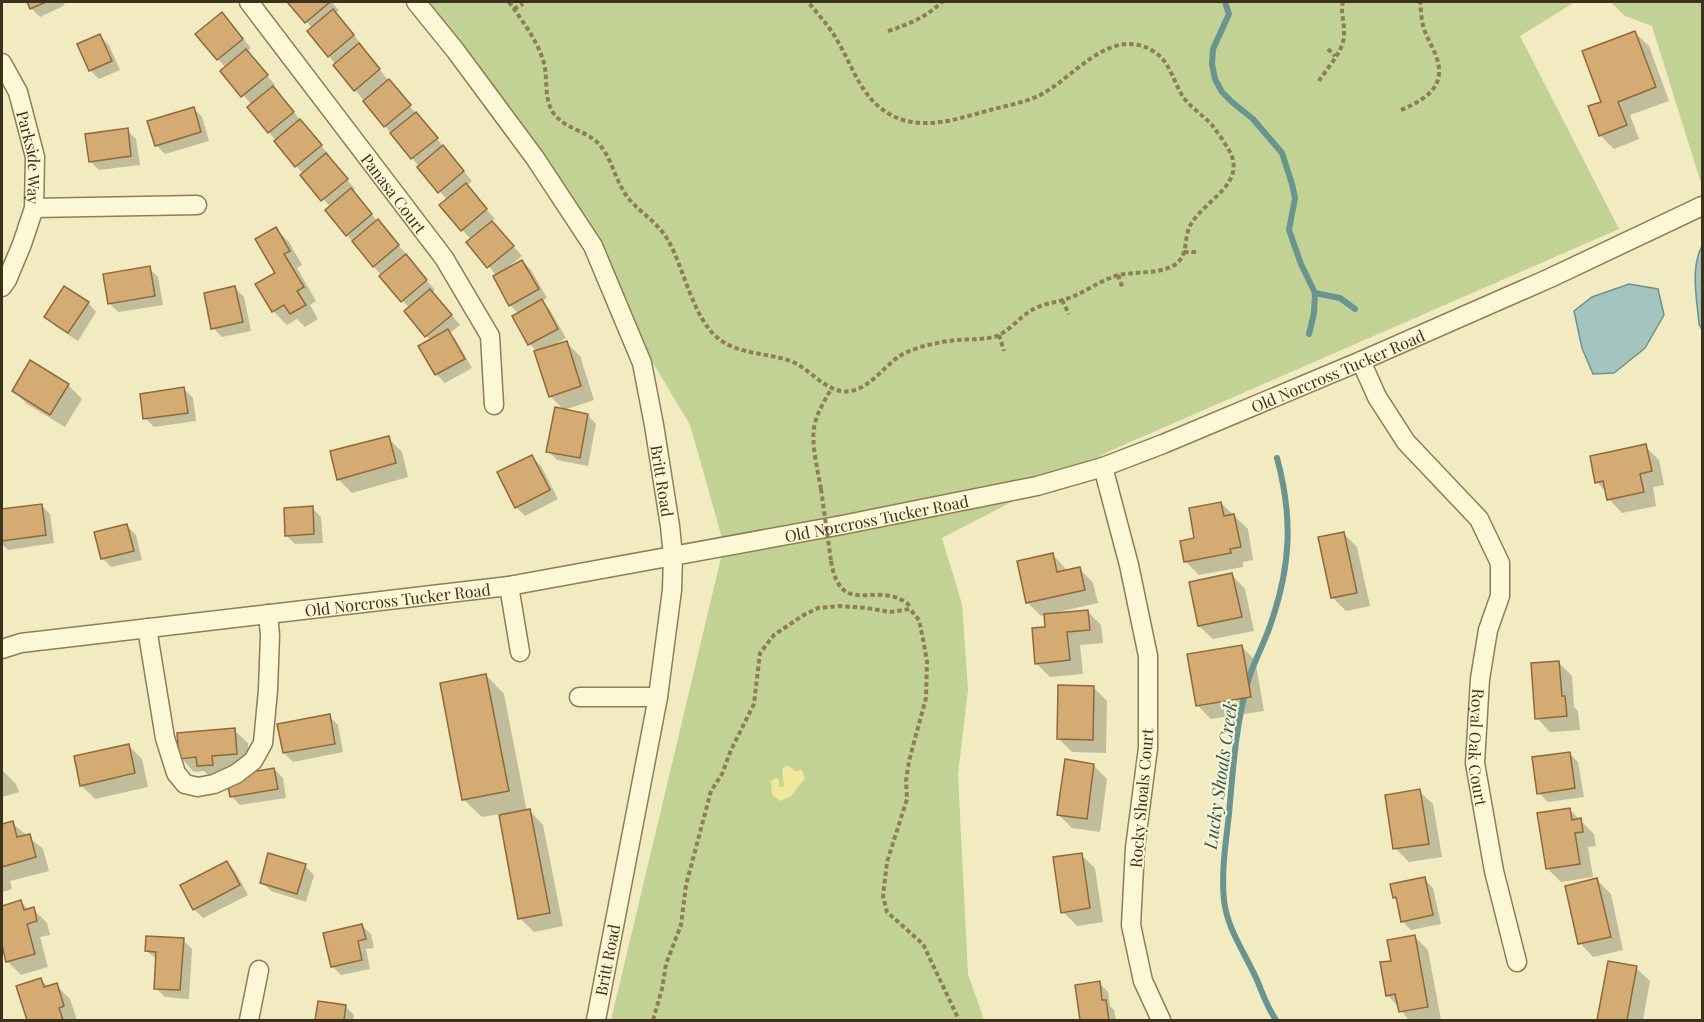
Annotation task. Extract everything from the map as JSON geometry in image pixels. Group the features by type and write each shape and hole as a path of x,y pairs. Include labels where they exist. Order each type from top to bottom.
{"street":[{"name":"Panasa Court","path":"249,2 444,258 490,336 494,405"},
{"name":"Britt Road","path":"416,2 455,50 535,158 592,246 642,363 670,526 673,556 672,590 658,698 596,1020"},
{"name":"Parkside Way","path":"2,63 18,92 35,157 34,208 22,244 2,287"},
{"path":"34,208 196,205"},
{"name":"Old Norcross Tucker Road","path":"2,649 21,643 509,586 842,525 1037,486 1103,467 1163,444 1361,361 1550,278 1702,206"},
{"name":"Royal Oak Court","path":"1361,361 1377,397 1406,442 1479,519 1500,563 1500,596 1488,630 1480,679 1475,763 1494,871 1517,962"},
{"name":"Rocky Shoals Court","path":"1103,467 1129,565 1148,656 1148,748 1135,848 1131,925 1143,981 1161,1020"},
{"path":"509,586 520,652"},
{"path":"147,628 170,756 176,773 185,784 198,787 214,784 236,774 253,761 263,743 270,636 268,614"},
{"path":"579,697 658,698"},
{"path":"249,1020 259,970"}],"path":[{"path":"509,2 532,35 544,59 548,100 552,111 561,122 594,139 606,152 615,176 628,198 666,235 694,302 710,330 720,340 743,351 793,362 831,389 846,392 858,389 902,355 922,347 999,335 1029,312 1044,304 1070,298 1110,277 1166,270 1179,262 1184,252 1187,231 1193,220 1231,179 1234,167 1230,153 1212,126 1183,97 1168,65 1155,51 1138,45 1121,45 1101,52 1082,63 1037,97 937,124 910,123 888,114 870,99 837,40 808,2"},
{"path":"888,30 911,24 931,13 942,2"},
{"path":"1319,81 1340,50 1345,36 1341,9 1343,2"},
{"path":"1401,110 1421,102 1431,94 1438,80 1438,61 1422,23 1420,2"},
{"path":"514,9 523,4"},
{"path":"1328,50 1335,56"},
{"path":"1184,252 1197,252"},
{"path":"1118,275 1124,289"},
{"path":"1062,300 1069,314"},
{"path":"999,335 1004,351"},
{"path":"831,389 820,407 814,424 820,489 833,576 838,586 846,593 858,596 894,596 908,604 919,620 927,662 926,698 909,761 906,781 907,799 903,818 887,862 883,896 887,912 923,944 959,1020"},
{"path":"653,1020 666,964 681,925 686,885 711,791 722,774 734,742 754,704 760,653 774,636 802,616 819,608 840,606 890,612 910,609"}],"green space":[{"path":"430,2 1575,2 1520,36 1619,229 1112,450 942,538 962,604 968,690 958,774 968,974 984,1020 611,1020 724,545 690,425 601,276"},
{"path":"1611,2 1702,2 1702,183 1652,26 1625,16"}],"sand":[{"path":"786,766 795,771 802,770 805,778 791,796 780,801 772,795 771,781 776,778 779,780 779,786 784,787 782,769"}],"water":[{"path":"1702,246 1702,330 1699,324 1695,274"},
{"path":"1629,284 1658,289 1664,315 1645,348 1614,373 1593,374 1582,348 1574,311 1592,297"}],"building":[{"path":"27,2 46,2 30,9"},
{"path":"287,2 330,2 305,23"},
{"path":"333,9 354,35 328,57 307,31"},
{"path":"222,12 243,39 217,60 195,34"},
{"path":"1635,31 1656,87 1618,102 1627,125 1599,136 1588,106 1601,102 1582,51"},
{"path":"100,34 112,61 89,71 77,44"},
{"path":"359,43 380,69 354,91 333,65"},
{"path":"246,49 268,75 241,97 220,71"},
{"path":"389,79 411,105 384,127 363,101"},
{"path":"273,86 294,112 268,133 247,107"},
{"path":"194,107 201,132 155,146 147,121"},
{"path":"416,112 438,138 411,159 390,133"},
{"path":"300,119 322,145 295,167 274,141"},
{"path":"128,128 131,156 89,162 85,134"},
{"path":"443,145 464,171 438,193 417,167"},
{"path":"326,153 348,179 321,201 300,175"},
{"path":"466,183 487,209 461,231 439,205"},
{"path":"351,188 372,214 346,236 325,210"},
{"path":"378,219 399,245 373,267 352,241"},
{"path":"492,221 514,246 487,268 466,242"},
{"path":"276,227 290,251 284,254 304,287 297,291 306,305 290,314 284,305 272,312 255,284 275,273 255,239"},
{"path":"406,254 427,280 401,302 379,276"},
{"path":"522,260 539,289 509,306 493,276"},
{"path":"150,266 155,296 108,304 103,274"},
{"path":"64,286 89,302 68,333 44,317"},
{"path":"235,286 243,322 211,329 204,293"},
{"path":"430,289 452,315 425,337 404,311"},
{"path":"542,299 558,329 528,345 512,316"},
{"path":"448,329 465,359 435,375 418,346"},
{"path":"567,341 581,386 549,397 534,351"},
{"path":"30,360 69,384 50,415 12,391"},
{"path":"184,387 188,413 143,419 140,394"},
{"path":"555,407 588,414 580,458 546,452"},
{"path":"389,436 396,463 337,480 330,451"},
{"path":"1646,444 1652,471 1640,474 1644,492 1607,500 1603,481 1595,483 1590,456"},
{"path":"532,455 550,490 515,508 497,472"},
{"path":"1221,502 1224,516 1234,514 1241,547 1230,549 1231,553 1184,562 1180,541 1194,538 1189,508"},
{"path":"42,504 46,535 2,541 2,509"},
{"path":"313,506 314,534 285,536 284,508"},
{"path":"127,524 134,551 101,559 94,532"},
{"path":"1344,532 1357,593 1331,598 1318,537"},
{"path":"1053,553 1057,572 1080,567 1085,590 1026,603 1017,561"},
{"path":"1232,573 1242,617 1198,626 1189,582"},
{"path":"1088,610 1090,630 1067,632 1070,660 1035,664 1032,628 1045,627 1044,614"},
{"path":"1242,645 1251,697 1196,706 1187,654"},
{"path":"1559,661 1562,696 1565,696 1567,716 1535,719 1531,663"},
{"path":"486,674 509,791 462,800 440,683"},
{"path":"1058,685 1094,686 1093,740 1057,739"},
{"path":"330,714 335,744 283,753 277,724"},
{"path":"235,728 237,754 212,756 213,765 197,766 196,757 179,759 177,733"},
{"path":"129,744 135,773 80,786 74,756"},
{"path":"1570,752 1575,788 1537,794 1532,757"},
{"path":"1065,759 1094,764 1087,819 1057,815"},
{"path":"274,768 278,789 230,797 227,781 246,778 245,773"},
{"path":"1420,789 1429,844 1393,849 1385,795"},
{"path":"1570,808 1572,820 1581,818 1583,832 1575,833 1580,864 1546,869 1537,813"},
{"path":"530,809 550,913 518,919 499,815"},
{"path":"13,821 17,837 30,834 36,857 2,867 2,824"},
{"path":"268,853 306,864 297,894 260,883"},
{"path":"1082,853 1090,908 1061,913 1053,857"},
{"path":"227,861 240,885 193,910 180,885"},
{"path":"1425,877 1433,915 1401,922 1396,897 1393,898 1390,884"},
{"path":"1597,878 1611,937 1578,944 1565,886"},
{"path":"21,900 24,910 34,907 37,921 27,924 35,954 6,962 2,945 2,906"},
{"path":"362,924 366,939 358,941 362,960 331,967 323,933"},
{"path":"1415,935 1428,1007 1399,1012 1395,994 1386,996 1380,962 1391,961 1387,940"},
{"path":"146,936 184,938 180,990 154,989 156,952 145,951"},
{"path":"1608,961 1637,966 1627,1020 1597,1020"},
{"path":"41,978 44,987 57,983 64,1006 59,1008 63,1020 27,1020 16,986"},
{"path":"1100,981 1102,1000 1106,1000 1109,1020 1080,1020 1075,985"},
{"path":"318,1001 346,1005 344,1020 315,1020"}],"waterway":[{"name":"Lucky Shoals Creek","path":"1225,2 1229,14 1213,49 1212,64 1215,79 1222,92 1253,119 1282,153 1295,198 1289,230 1301,264 1315,293 1314,313 1309,334"},
{"path":"1315,293 1340,298 1355,309"},
{"name":"Lucky Shoals Creek","path":"1276,1020 1229,921 1224,900 1223,878 1241,711 1249,678 1278,602 1286,561 1288,541 1286,501 1277,458"}]}
